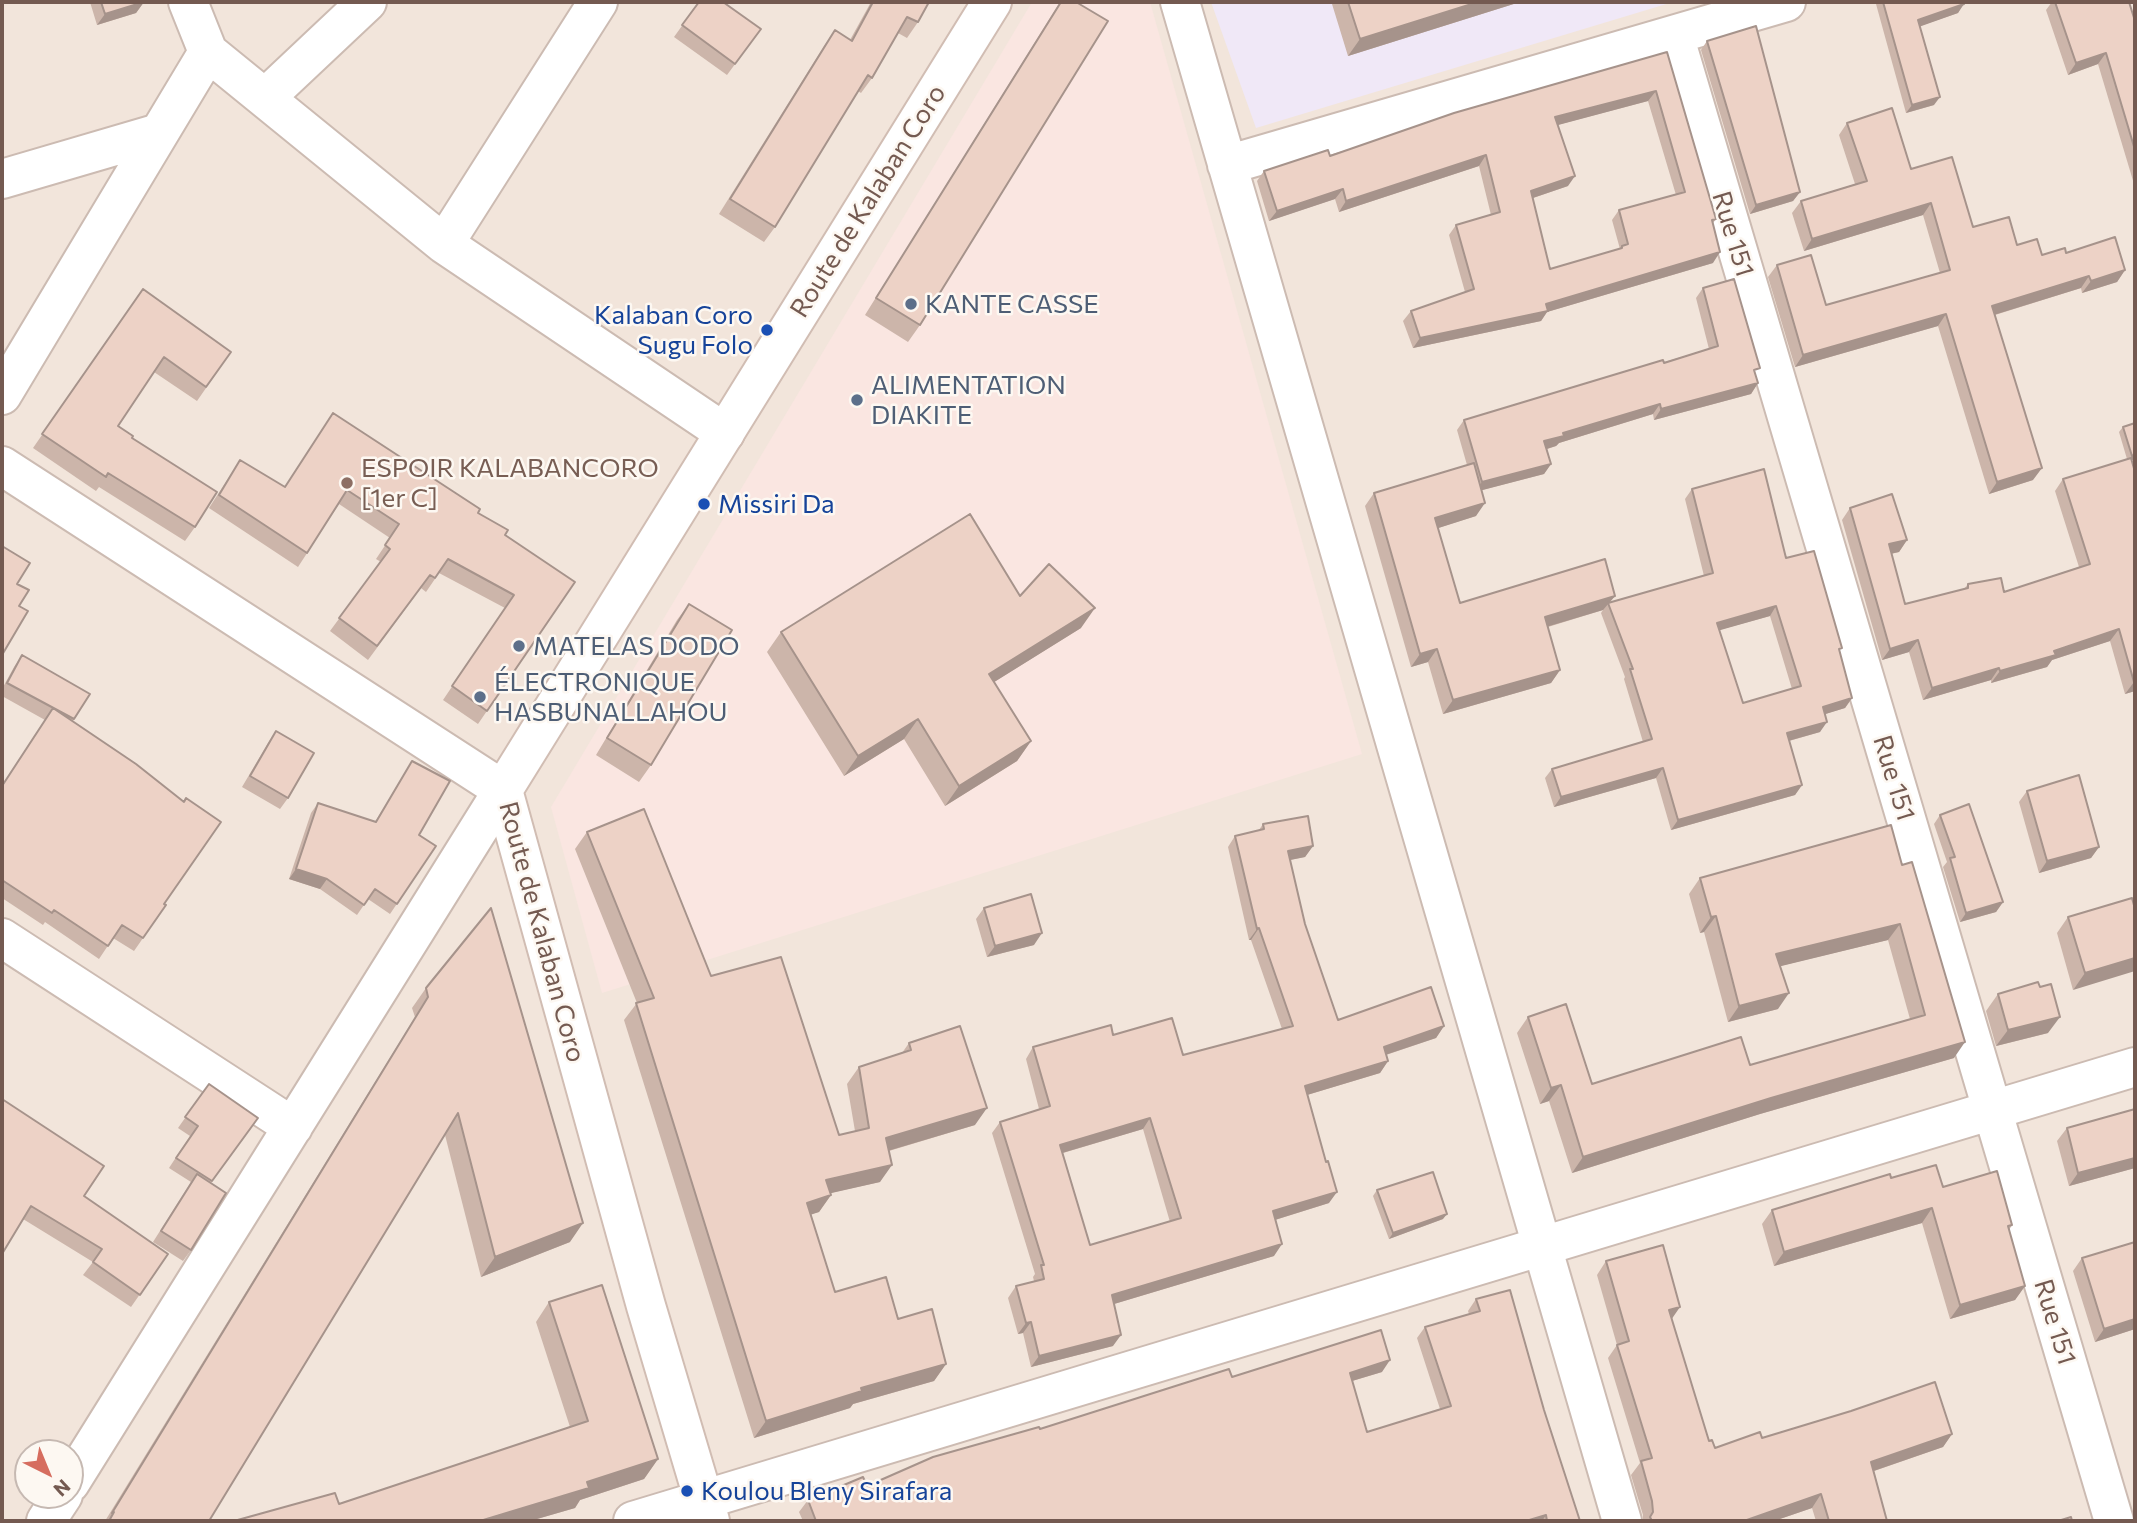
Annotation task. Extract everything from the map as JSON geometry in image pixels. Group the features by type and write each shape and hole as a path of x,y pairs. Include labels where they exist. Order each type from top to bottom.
{"street":[{"path":"188,2 208,52 444,244 725,433"},
{"path":"265,98 367,2"},
{"path":"444,244 598,2"},
{"name":"Route de Kalaban Coro","path":"707,1511 646,1307 503,790 992,2"},
{"path":"1180,2 1622,1521"},
{"path":"1227,165 1786,2"},
{"name":"Rue 151","path":"1674,35 2114,1521"},
{"path":"2,395 208,52"},
{"path":"2,179 159,133"},
{"path":"2,466 503,790 84,1461"},
{"path":"2,938 293,1127"},
{"path":"633,1521 707,1511 1542,1246 2135,1068"}],"shaded area":[{"path":"2,2 2135,2 2135,1521 2,1521"},
{"path":"1032,2 1150,2 1362,754 602,993 551,807"},
{"path":"1211,2 1673,2 1256,128"}],"building":[{"path":"101,2 144,2 105,14"},
{"path":"699,2 723,2 761,29 735,64 682,25"},
{"path":"873,2 929,2 918,22 907,17 872,78 868,75 775,227 730,199 835,30 852,41"},
{"path":"1061,2 1076,2 1108,21 920,325 876,298"},
{"path":"1348,2 1478,2 1360,39"},
{"path":"1883,2 1963,2 1964,4 1918,20 1940,97 1912,105"},
{"path":"2055,2 2129,2 2135,21 2135,150 2106,53 2076,63"},
{"path":"1756,26 1800,192 1756,205 1707,41"},
{"path":"1667,52 1716,219 1712,220 1720,252 1546,304 1548,311 1420,338 1411,311 1474,289 1456,225 1500,212 1486,155 1346,201 1343,189 1277,211 1264,171 1328,150 1330,156 1454,113","holes":["1656,91 1685,192 1619,210 1628,244 1622,248 1550,269 1531,191 1575,176 1555,117"]},
{"path":"1892,108 1911,169 1952,157 1973,227 2009,217 2017,245 2037,239 2042,255 2065,248 2066,253 2115,237 2125,270 2091,281 2089,276 1992,306 2042,468 1997,482 1946,314 1803,355 1777,265 1811,255 1826,305 1950,270 1931,203 1812,239 1801,201 1867,181 1847,123"},
{"path":"1734,279 1760,368 1754,370 1758,383 1661,409 1660,404 1563,433 1564,436 1544,441 1551,464 1482,482 1464,420 1718,346 1703,288"},
{"path":"143,289 231,352 206,387 164,357 118,426 133,436 132,438 217,492 195,527 108,473 106,477 42,434"},
{"path":"333,413 480,509 478,513 508,530 505,535 575,582 487,711 452,686 514,595 448,559 435,578 430,575 377,646 339,618 390,549 385,545 399,524 347,490 307,553 219,495 240,460 285,487"},
{"path":"2135,423 2135,455 2132,456 2123,427"},
{"path":"2131,458 2135,472 2135,682 2119,629 2054,651 2056,655 1932,688 1918,640 1890,649 1850,508 1892,494 1907,540 1889,544 1905,604 1968,588 1968,584 2001,578 2004,592 2090,564 2063,479"},
{"path":"1474,463 1485,503 1435,518 1460,603 1605,559 1615,596 1545,617 1560,670 1453,700 1437,649 1420,654 1374,493"},
{"path":"1764,469 1786,558 1814,551 1842,648 1839,649 1852,698 1823,707 1827,722 1787,733 1802,785 1678,820 1663,768 1561,797 1552,769 1652,739 1630,669 1633,669 1608,603 1713,573 1692,489","holes":["1776,606 1801,686 1743,703 1717,623"]},
{"path":"970,514 1020,596 1049,564 1095,608 989,674 1031,741 959,786 918,719 858,756 781,632"},
{"path":"2,546 30,563 17,584 29,590 19,606 28,611 2,655"},
{"path":"689,604 732,630 651,765 607,738"},
{"path":"22,655 90,694 74,719 7,683"},
{"path":"53,708 136,764 184,802 186,798 221,822 143,938 122,925 108,946 2,880 2,786"},
{"path":"276,731 314,753 288,798 250,776"},
{"path":"412,761 450,781 419,835 436,846 397,904 375,889 364,905 327,879 296,869 318,803 376,822"},
{"path":"2079,775 2099,847 2047,861 2027,791"},
{"path":"1969,804 2003,902 1966,913 1950,858 1955,857 1940,815"},
{"path":"644,809 711,976 781,957 839,1135 869,1128 859,1067 911,1050 909,1043 960,1026 987,1108 886,1138 892,1165 826,1180 831,1195 807,1203 835,1292 886,1277 898,1319 932,1309 946,1364 861,1388 862,1391 766,1421 636,1003 654,998 587,832"},
{"path":"1308,816 1313,846 1288,851 1305,924 1338,1020 1431,987 1444,1026 1384,1047 1388,1061 1305,1086 1337,1192 1273,1211 1282,1244 1112,1295 1121,1335 1039,1356 1031,1322 1026,1323 1016,1286 1044,1279 1041,1265 1044,1265 1000,1122 1050,1106 1033,1047 1111,1025 1113,1035 1172,1018 1183,1055 1293,1026 1259,928 1257,929 1235,836 1264,829 1263,824","holes":["1150,1118 1181,1218 1090,1245 1060,1145"]},
{"path":"1891,825 1902,865 1912,862 1965,1042 1771,1098 1583,1157 1561,1085 1551,1088 1528,1017 1566,1004 1592,1084 1741,1037 1750,1065 1925,1015 1900,924 1776,954 1789,993 1739,1006 1716,916 1711,917 1700,878"},
{"path":"1031,894 1042,933 995,946 984,908"},
{"path":"2132,898 2135,909 2135,958 2085,973 2068,917"},
{"path":"491,908 583,1223 495,1257 458,1113 209,1521 109,1521 428,997 426,988"},
{"path":"2038,982 2040,987 2051,984 2060,1017 2008,1030 1998,994"},
{"path":"209,1084 258,1118 212,1181 176,1158 198,1126 185,1117"},
{"path":"2,1099 104,1166 84,1196 168,1254 140,1295 93,1262 102,1249 31,1206 2,1254"},
{"path":"2135,1109 2135,1158 2078,1173 2067,1128"},
{"path":"1936,1165 1943,1187 1997,1171 2012,1225 2008,1226 2025,1286 1960,1305 1932,1208 1784,1252 1772,1210 1890,1174 1891,1178"},
{"path":"1433,1172 1447,1214 1393,1233 1377,1190"},
{"path":"197,1174 226,1193 191,1250 161,1231"},
{"path":"2135,1242 2135,1319 2104,1329 2082,1258"},
{"path":"1663,1245 1680,1307 1669,1310 1709,1441 1712,1440 1715,1448 1760,1432 1762,1438 1935,1382 1952,1434 1871,1462 1887,1521 1829,1521 1821,1494 1744,1521 1652,1521 1652,1501 1641,1461 1652,1458 1617,1345 1629,1341 1606,1261"},
{"path":"602,1285 658,1459 587,1482 589,1488 480,1521 234,1521 335,1493 339,1504 588,1421 549,1302"},
{"path":"1510,1290 1544,1410 1580,1521 1547,1521 1546,1515 1526,1521 816,1521 808,1500 863,1477 867,1486 933,1457 1039,1427 1040,1429 1229,1369 1232,1377 1381,1330 1390,1360 1350,1373 1367,1432 1451,1406 1425,1327 1480,1311 1476,1299"}],"place":[{"name":"KANTE CASSE","path":"911,304"},
{"name":"Kalaban Coro Sugu Folo","path":"767,330"},
{"name":"ALIMENTATION DIAKITE","path":"857,400"},
{"name":"ESPOIR KALABANCORO [1er C]","path":"347,483"},
{"name":"Missiri Da","path":"704,504"},
{"name":"MATELAS DODO","path":"519,646"},
{"name":"ÉLECTRONIQUE HASBUNALLAHOU","path":"480,697"},
{"name":"Koulou Bleny Sirafara","path":"687,1491"}]}
